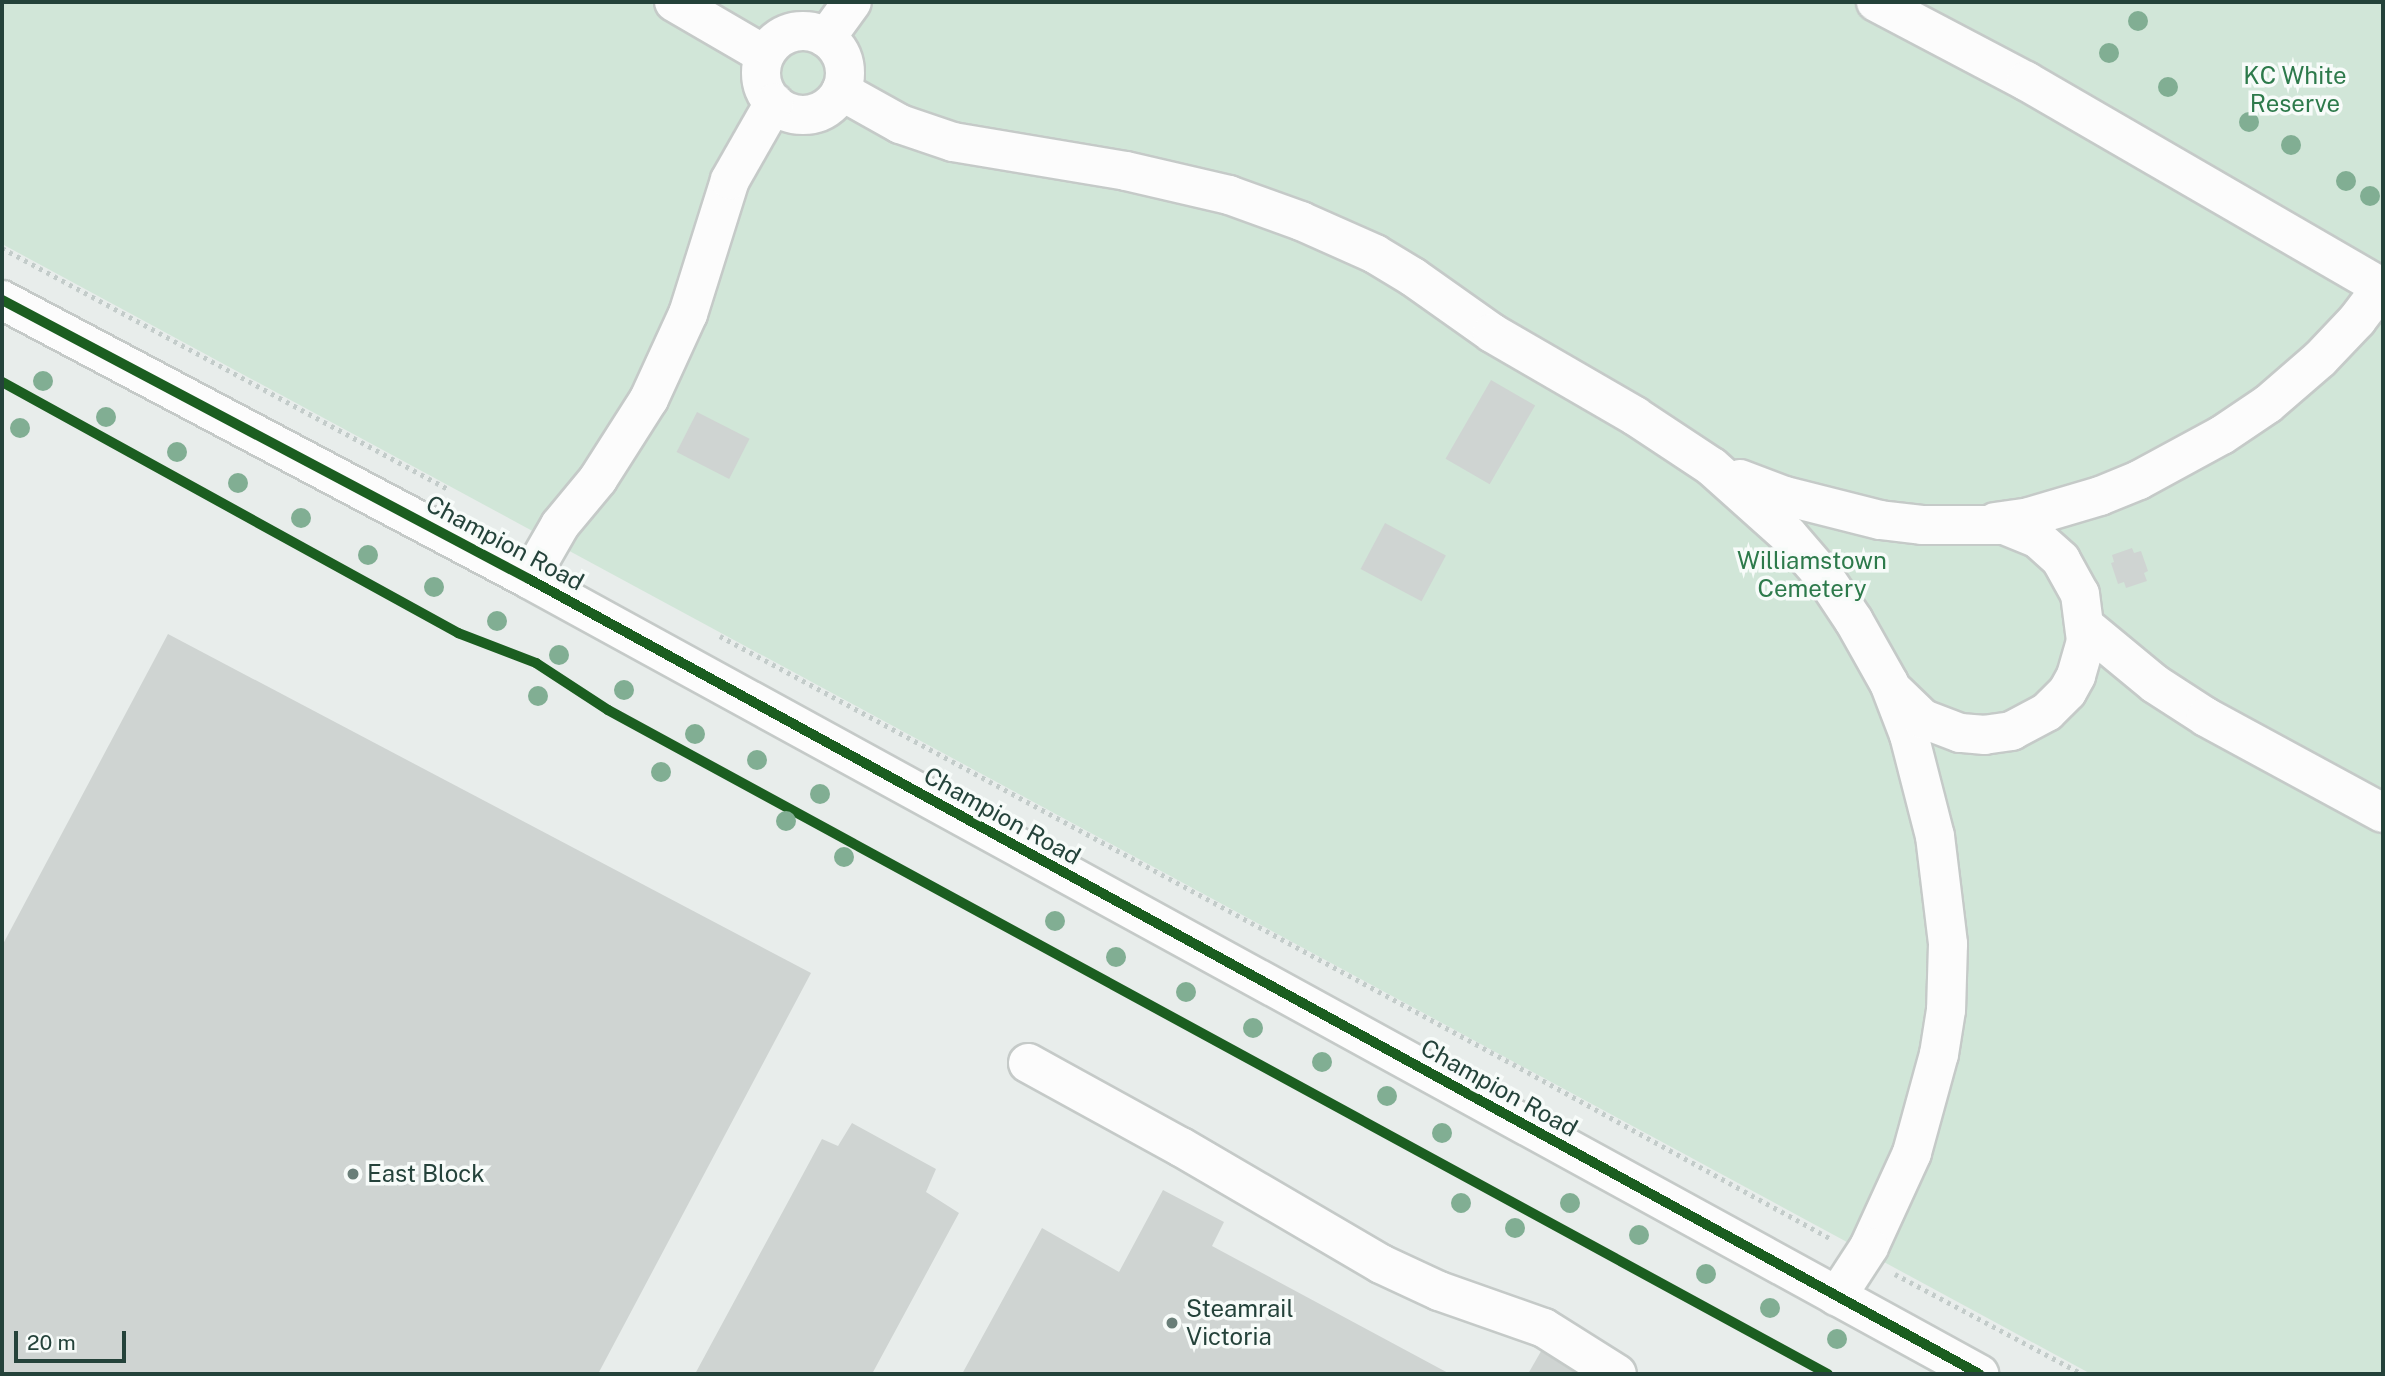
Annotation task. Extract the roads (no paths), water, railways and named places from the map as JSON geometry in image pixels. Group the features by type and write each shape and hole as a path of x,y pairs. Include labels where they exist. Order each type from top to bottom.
{"street":[{"path":"674,2 765,55"},
{"path":"826,38 852,2"},
{"path":"1712,467 1784,496 1880,520 1922,525 2018,520 2100,496 2194,452 2244,421 2297,380 2357,320 2383,288 2026,81 1876,2"},
{"path":"807,31 826,38 841,55 845,73 841,91 828,106 810,114 790,113 774,103 765,91 761,77 765,55 775,42 790,33 807,31"},
{"path":"841,91 900,124 953,142 1174,181 1228,195 1301,221 1395,265 1492,333 1635,416 1712,467 1781,528 1826,579 1854,621 1889,683 1913,745 1935,836 1945,906 1948,976 1932,1087 1900,1184 1863,1257 1837,1296"},
{"path":"529,579 560,525 598,479 649,399 688,314 730,180 774,103"},
{"name":"Champion Road","path":"2,300 529,579 1979,1374"},
{"path":"1889,683 1914,712 1947,729 1985,735 2012,731 2047,712 2067,692 2082,663 2086,627 2076,584 2053,551 2017,528 1975,523"},
{"path":"2086,627 2155,684 2206,717 2383,813"},
{"path":"1028,1063 1181,1147 1381,1264 1439,1291 1544,1328 1617,1374"}],"place":[{"name":"East Block","path":"353,1174"},
{"name":"Steamrail Victoria","path":"1172,1323"}],"park label":[{"name":"KC White Reserve","path":"2295,90"},
{"name":"Williamstown Cemetery","path":"1812,575"}]}
